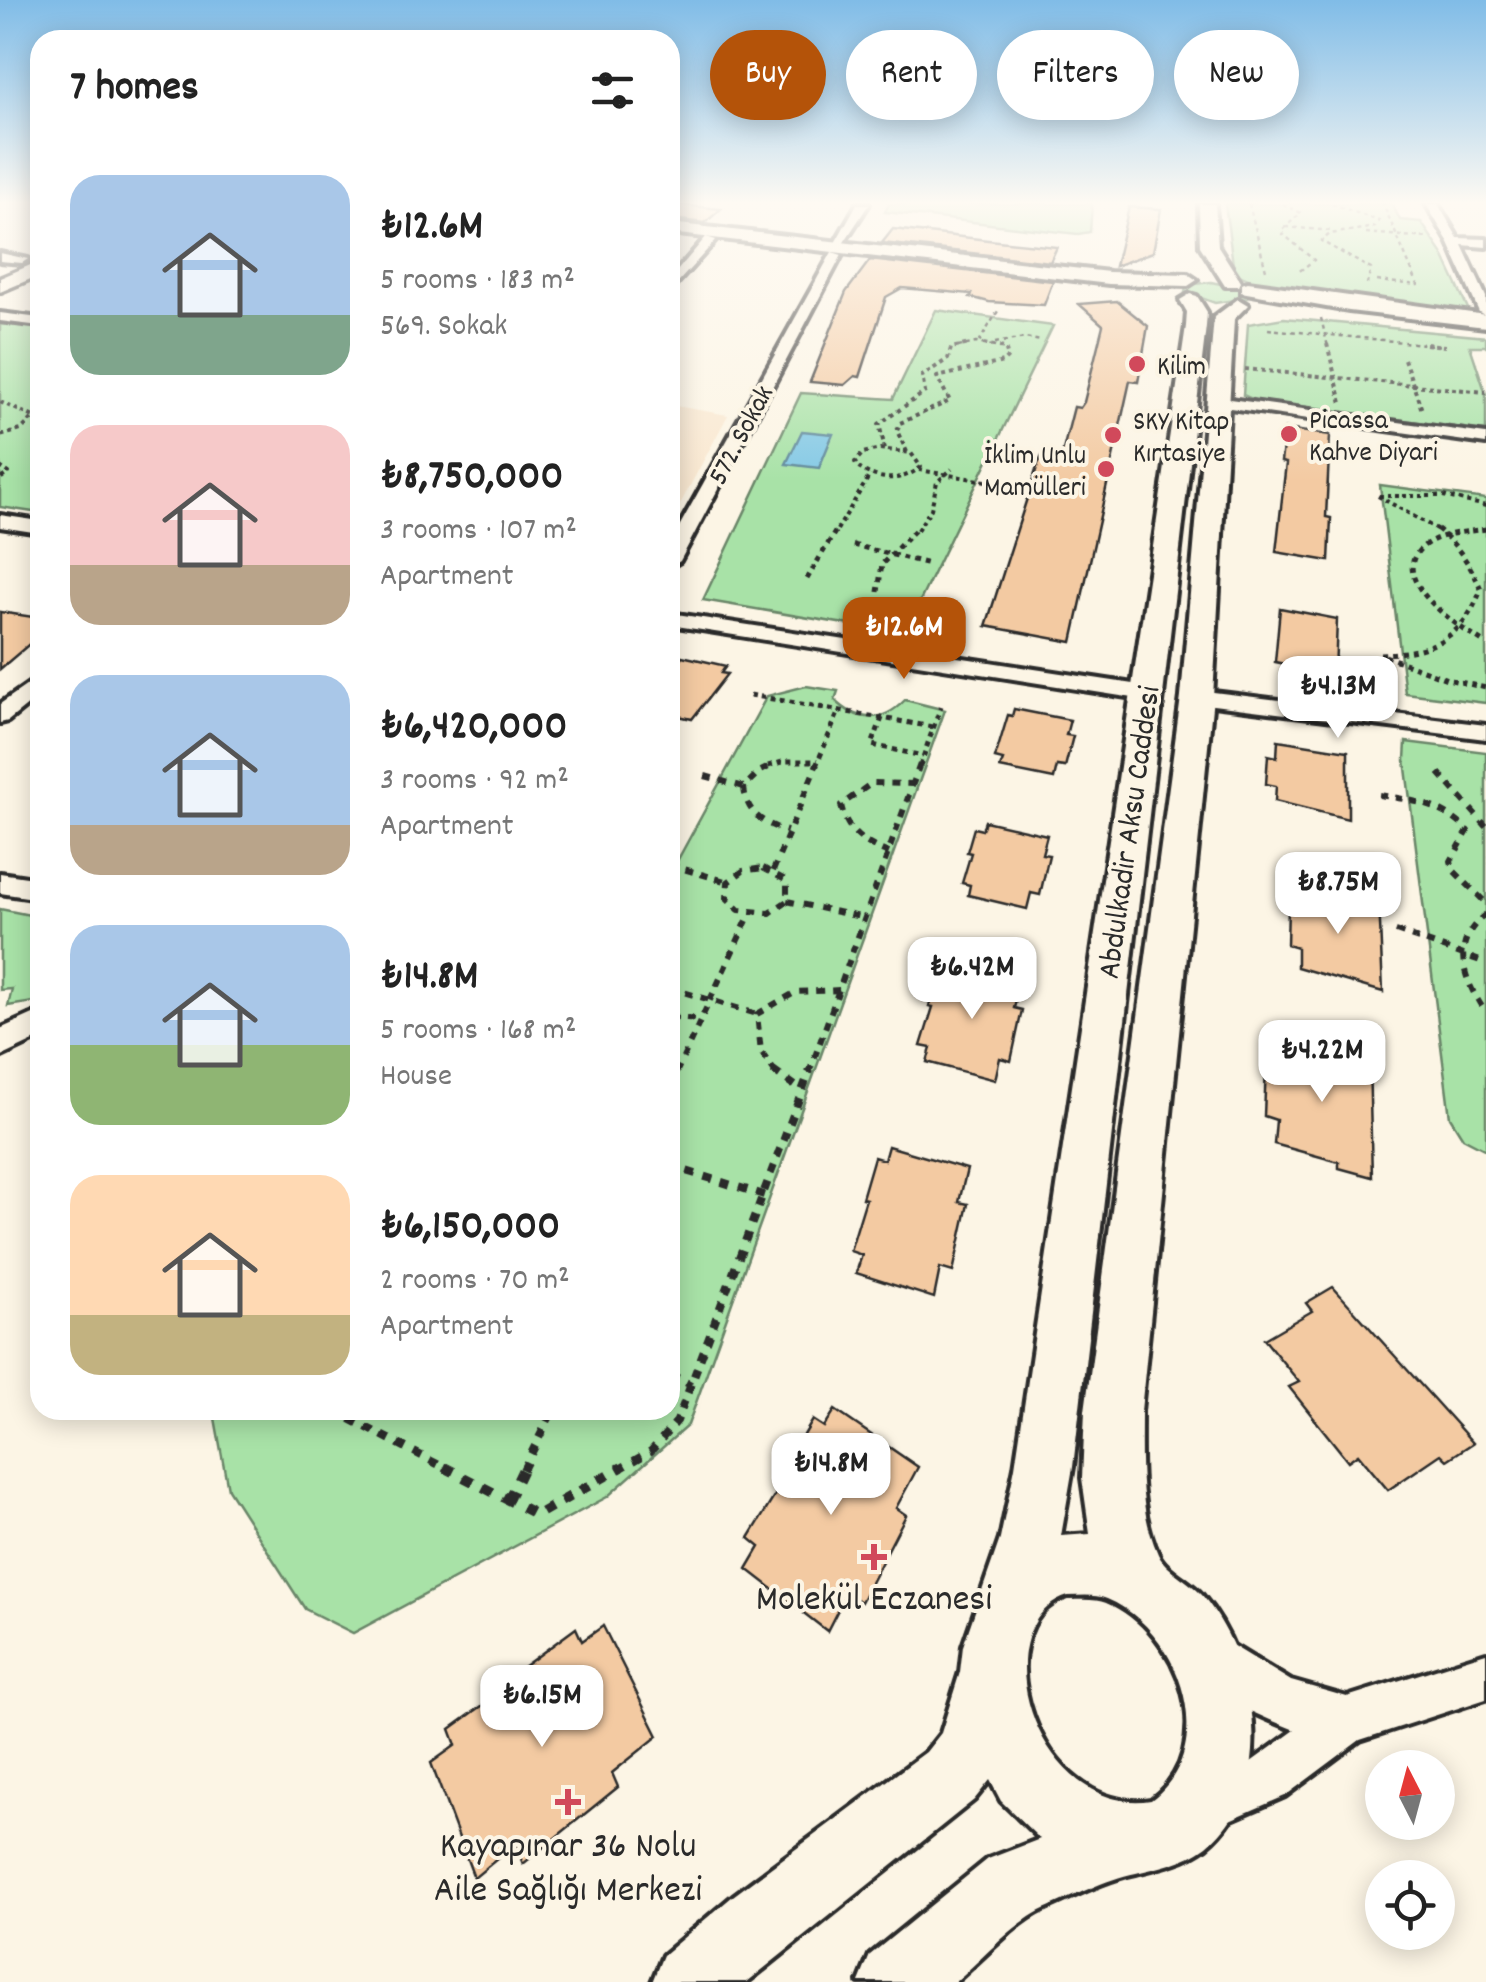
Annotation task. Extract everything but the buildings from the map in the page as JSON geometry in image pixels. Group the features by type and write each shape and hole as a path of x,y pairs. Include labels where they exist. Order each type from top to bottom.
{"main road":[{"name":"Abdulkadir Aksu Caddesi","path":"1011,1600 1030,1538 1044,1467 1196,326 1197,312 1191,296"},
{"path":"1222,296 1318,310 1486,324"},
{"path":"1243,296 1247,302"},
{"path":"1247,302 1407,312 1486,324"},
{"name":"Abdulkadir Aksu Caddesi","path":"1138,1581 1122,1546 1110,1500 1113,1411 1197,697 1216,384 1224,317 1247,302"},
{"path":"690,1982 759,1922 950,1776 970,1752 991,1676 995,1634 1011,1600 1036,1576 1068,1565 1103,1566 1138,1581 1171,1606 1198,1642 1215,1685 1222,1730 1216,1773 1197,1809 1167,1832 1130,1840 1014,1885 897,1982"},
{"path":"991,1676 999,1723 1019,1767 1050,1804 1088,1830 1130,1840"}],"street":[{"name":"572. Sokak","path":"680,542 812,296"},
{"path":"0,317 30,321"},
{"path":"1216,384 1345,418 1486,439"},
{"path":"0,520 30,524"},
{"path":"680,620 1146,693"},
{"path":"0,716 30,691"},
{"path":"1197,697 1486,732"},
{"path":"0,883 30,888"},
{"path":"0,1044 30,1028"},
{"path":"1198,1642 1250,1688 1286,1706 1348,1721"},
{"path":"1197,1809 1268,1780 1348,1721 1486,1676"}],"path":[{"path":"1247,302 1256,296"},
{"path":"1395,296 1407,312"},
{"path":"1247,302 1327,334 1446,346"},
{"path":"1318,310 1345,418"},
{"path":"979,343 998,311"},
{"path":"885,448 879,424 889,414 921,397 925,392 922,376 948,359 950,348 1024,338 1041,340"},
{"path":"907,452 897,430 900,423 950,401 948,392 938,382 940,375 1003,362 1008,352 989,344"},
{"path":"1404,359 1425,420"},
{"path":"1216,384 1337,377 1486,392"},
{"path":"0,402 30,415"},
{"path":"0,436 21,430 30,421"},
{"path":"919,470 921,462 907,452 885,448 858,457 857,467 870,475 902,478 919,470 949,472 1004,484"},
{"path":"0,468 9,473 0,479"},
{"path":"878,592 880,567 918,528 922,516 931,509 936,482 949,472"},
{"path":"807,579 870,475"},
{"path":"1486,506 1443,496 1378,496 1447,535 1475,570 1480,589 1474,613 1461,630 1426,649 1380,654 1447,680 1486,688"},
{"path":"1486,529 1447,535 1416,552 1411,565 1413,577 1430,607 1486,644"},
{"path":"853,545 930,564"},
{"path":"1478,601 1486,609"},
{"path":"750,695 933,727"},
{"path":"680,1413 840,990 940,706"},
{"path":"773,871 839,711"},
{"path":"882,718 872,745 923,756"},
{"path":"744,786 765,766 796,759 818,762"},
{"path":"1439,773 1486,826"},
{"path":"705,776 744,786"},
{"path":"888,853 855,838 844,826 841,805 872,783 913,784"},
{"path":"744,786 748,808 756,817 788,831"},
{"path":"1379,795 1435,804 1454,815 1468,832 1451,860 1454,870 1486,903"},
{"path":"680,868 728,882"},
{"path":"787,901 787,882 773,871 742,870 728,882 727,898 750,914 770,913 787,901 865,918"},
{"path":"680,1063 750,914"},
{"path":"1486,914 1464,934 1461,955 1470,990 1486,1012"},
{"path":"1396,931 1486,963"},
{"path":"757,1014 784,994 804,988 840,990"},
{"path":"680,991 757,1014"},
{"path":"757,1014 757,1050 768,1068 802,1092"},
{"path":"680,1018 700,1019"},
{"path":"680,1169 764,1195"},
{"path":"680,1379 691,1385"},
{"path":"352,1420 537,1516 650,1451 677,1420"},
{"path":"508,1500 548,1420"}],"shaded area":[{"path":"680,407 728,415 680,504"}],"green space":[{"path":"1197,296 1247,298 1215,303"},
{"path":"1318,296 1462,296 1470,313"},
{"path":"936,310 1053,326 904,634 703,600 801,393 893,399"},
{"path":"1284,318 1486,337 1486,346 1470,346 1486,394 1486,431 1254,400 1243,395 1248,324"},
{"path":"0,324 30,327 30,512 0,507"},
{"path":"1380,485 1486,499 1486,703 1405,693"},
{"path":"806,686 838,691 835,700 861,716 888,713 905,700 945,710 688,1425 607,1497 353,1633 305,1609 228,1489 215,1420 680,1420 680,856 767,696"},
{"path":"1406,742 1486,752 1486,1150 1463,1138 1450,1117 1405,760"},
{"path":"0,909 30,915 30,1003 8,1006 12,989 0,990"}],"water":[{"path":"802,431 833,434 819,468 786,464"}],"place":[{"name":"Kilim","path":"1137,364"},
{"name":"Picassa Kahve Diyari","path":"1289,434"},
{"name":"SKY Kitap Kırtasiye","path":"1113,435"},
{"name":"İklim Unlu Mamülleri","path":"1106,469"},
{"name":"Molekül Eczanesi","path":"874,1557"},
{"name":"Kayapınar 36 Nolu Aile Sağlığı Merkezi","path":"568,1802"}]}
